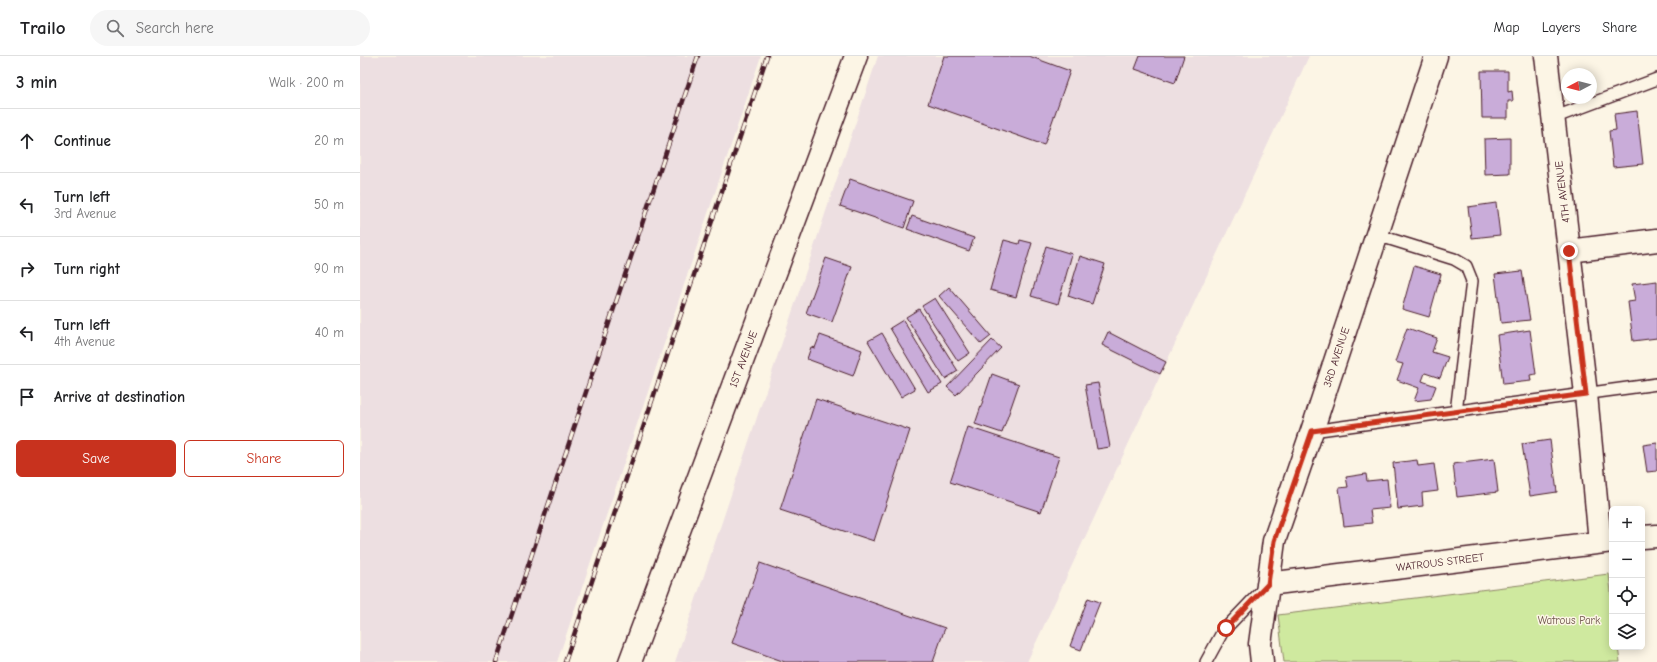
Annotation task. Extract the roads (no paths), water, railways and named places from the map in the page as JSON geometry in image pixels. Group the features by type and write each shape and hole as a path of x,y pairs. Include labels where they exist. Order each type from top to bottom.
{"street":[{"name":"1ST AVENUE","path":"630,662 856,56"},
{"name":"3RD AVENUE","path":"1262,662 1260,644 1274,541 1436,56"},
{"name":"4TH AVENUE","path":"1546,56 1586,394 1606,542"},
{"path":"1569,251 1657,240"},
{"path":"1645,537 1657,536"},
{"name":"WATROUS STREET","path":"1268,584 1606,542"}],"lane":[{"path":"1553,118 1657,79"},
{"path":"1377,235 1454,259 1466,266 1472,281 1456,412"},
{"path":"1312,431 1657,384"},
{"path":"1206,662 1226,628 1268,584"}],"railway":[{"path":"496,662 698,56"},
{"path":"565,662 767,56"}],"park label":[{"name":"Watrous Park","path":"1569,620"}]}
